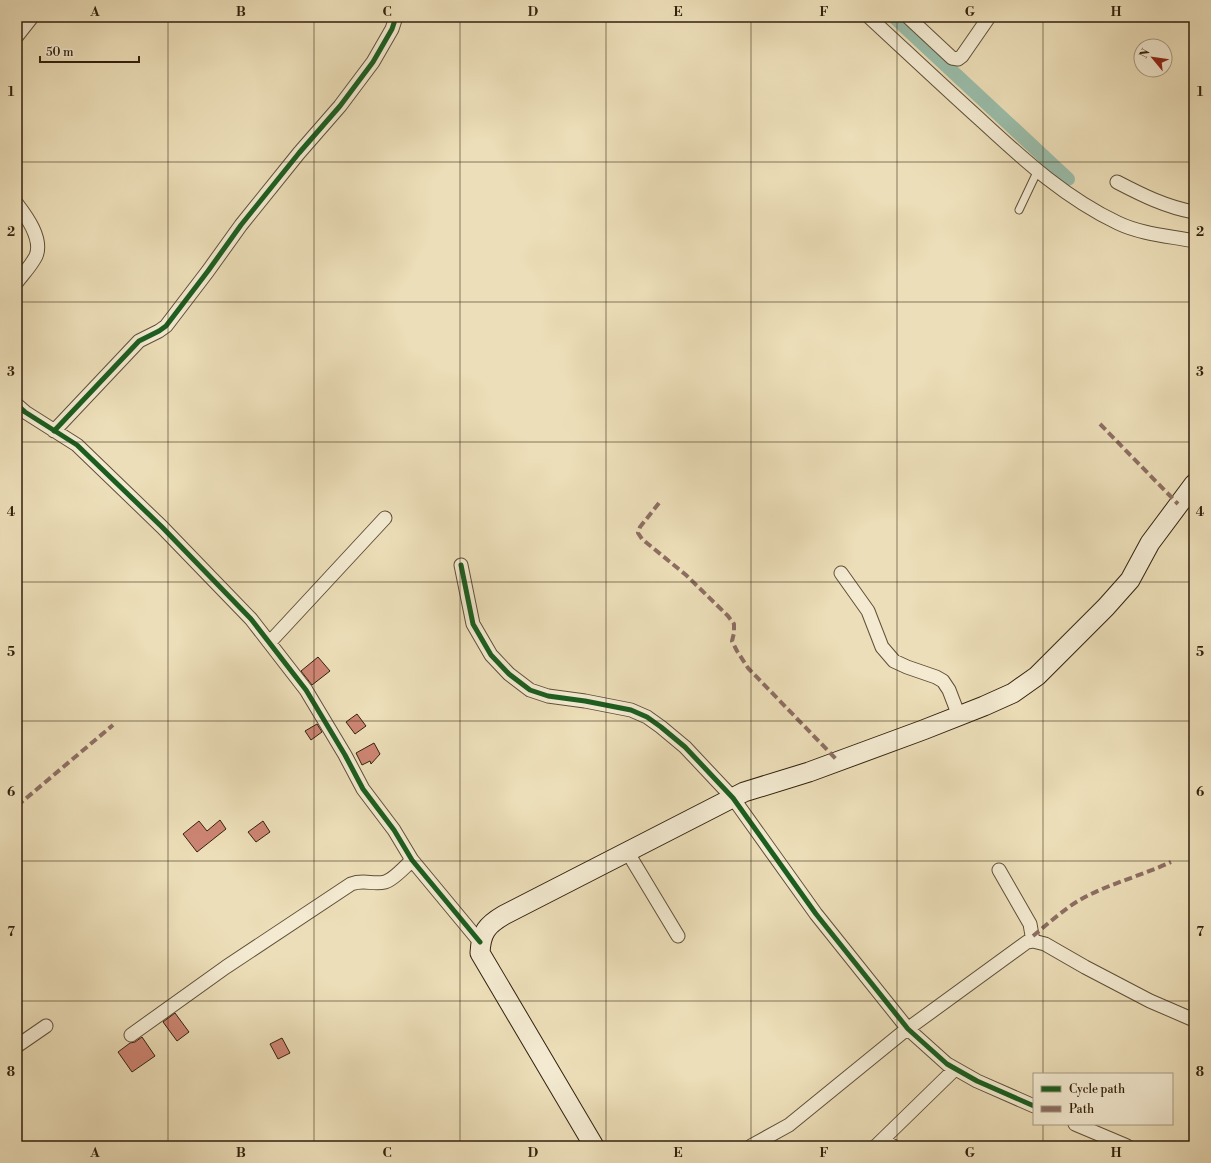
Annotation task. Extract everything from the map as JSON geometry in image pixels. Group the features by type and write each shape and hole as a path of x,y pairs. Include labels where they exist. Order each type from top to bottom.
{"main road":[{"path":"594,1146 480,952 480,942 483,933 491,924 504,915 744,792 809,772 959,716 1013,693 1037,676 1106,607 1130,580 1150,543 1194,484"}],"street":[{"path":"17,36 32,17"},
{"path":"54,431 135,344 144,337 159,331 166,326 241,225 299,153 340,106 373,62 392,29 396,17"},
{"path":"869,17 994,132 1066,193 1118,223 1154,234 1194,240"},
{"path":"908,17 952,58 958,59 962,56 989,17"},
{"path":"1117,182 1155,201 1179,210 1194,212"},
{"path":"17,204 35,234 37,244 36,255 32,263 17,282"},
{"path":"17,405 25,412 77,445 162,527 251,619 306,690 345,755 363,789 394,830 412,860 480,942"},
{"path":"270,642 385,518"},
{"path":"461,566 473,624 491,656 509,674 530,690 548,696 631,710 647,716 685,747 733,798 816,914 908,1029 955,1069 977,1081 1033,1106"},
{"path":"841,573 868,611 882,647 894,661 943,681 949,690 959,716"},
{"path":"628,852 678,936"},
{"path":"131,1035 226,967 351,884 358,881 378,883 387,882 412,860"},
{"path":"999,870 1030,924 1034,940"},
{"path":"751,1146 789,1125 908,1029 1027,942 1034,940 1045,944 1085,968 1150,1001 1194,1020"},
{"path":"17,1046 46,1026"},
{"path":"884,1144 955,1069"},
{"path":"1077,1125 1127,1146"}],"lane":[{"path":"1019,210 1038,170"}],"building":[{"path":"318,657 330,671 312,685 301,671"},
{"path":"357,714 366,726 355,734 346,722"},
{"path":"317,724 322,732 311,740 305,731"},
{"path":"374,743 380,754 371,764 370,761 362,765 356,753"},
{"path":"220,820 226,829 197,852 183,834 199,821 207,831"},
{"path":"263,821 270,832 256,842 248,832"},
{"path":"175,1013 189,1032 177,1041 163,1022"},
{"path":"142,1037 155,1056 132,1072 118,1052 130,1043 135,1042"},
{"path":"282,1038 290,1053 278,1059 270,1044"}],"waterway":[{"path":"894,17 1068,179"}],"marked path":[{"path":"1100,424 1178,504"},
{"path":"659,503 640,527 638,533 642,539 686,575 728,616 734,624 732,641 748,668 838,761"},
{"path":"17,806 113,725"},
{"path":"1033,936 1064,910 1085,897 1106,887 1171,862"}],"cycle path":[{"path":"54,431 139,341 166,326 241,225 299,153 340,106 373,62 392,29 396,17"},
{"path":"17,405 25,412 77,445 162,527 251,619 306,690 345,755 363,789 394,830 412,860 480,942"},
{"path":"461,565 473,624 491,655 509,674 530,690 548,696 585,701 631,710 647,717 661,727 685,747 733,798 816,914 908,1029 947,1064 977,1081 1033,1106"}]}
